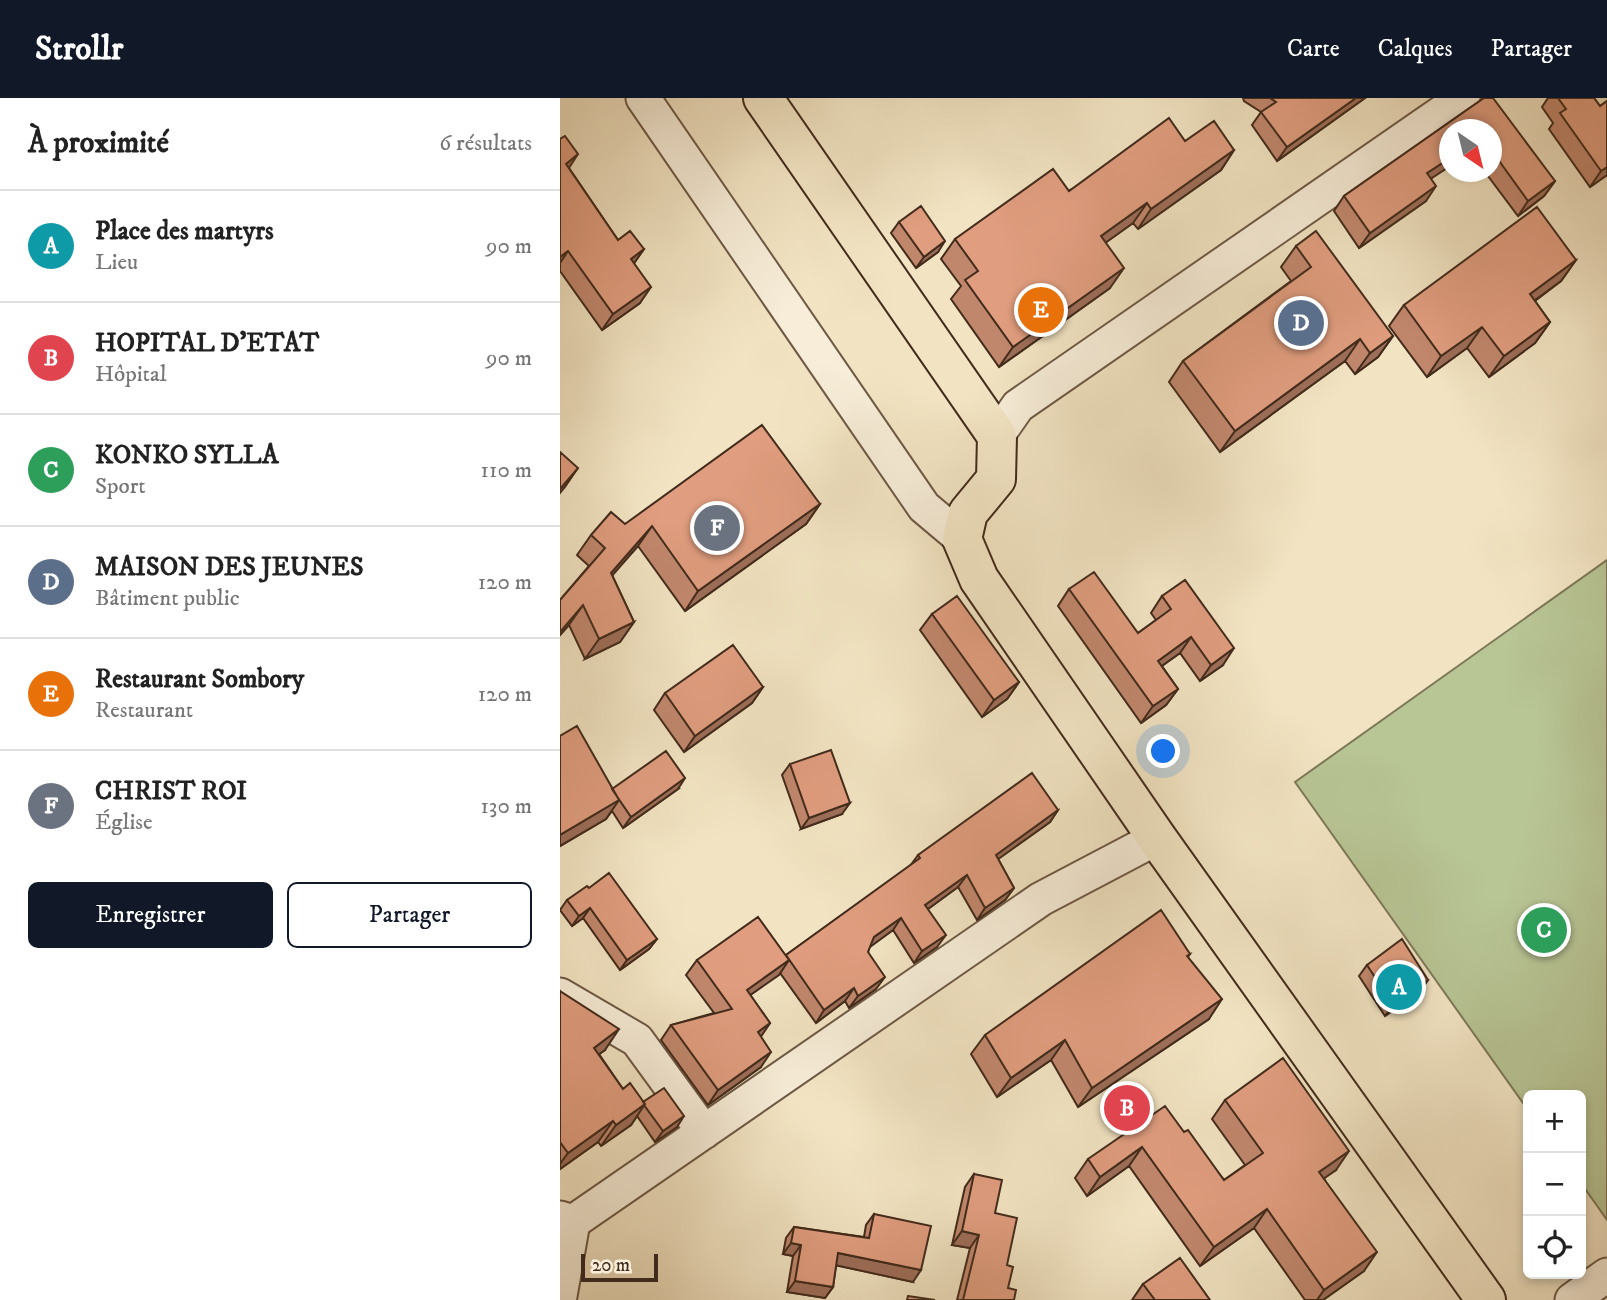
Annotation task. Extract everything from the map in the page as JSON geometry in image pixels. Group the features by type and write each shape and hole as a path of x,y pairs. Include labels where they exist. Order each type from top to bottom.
{"main road":[{"path":"763,98 997,436 996,479 968,513 962,539 979,579 1157,838 1486,1300"}],"street":[{"path":"643,98 925,506 962,539"},
{"path":"997,436 1018,406 1463,98"},
{"path":"560,1296 567,1220 705,1132 1041,900 1157,838"},
{"path":"560,995 637,1040 705,1132"},
{"path":"1572,1300 1607,1275"}],"green space":[{"path":"1607,560 1607,1220 1586,1190 1586,1090 1523,1090 1523,1103 1295,782"}],"building":[{"path":"1270,98 1356,98 1287,147 1261,112 1276,102"},
{"path":"1484,98 1493,98 1555,181 1528,201 1502,165 1502,119 1454,119"},
{"path":"1558,98 1594,98 1600,106 1607,101 1607,167 1601,171 1560,113 1566,109"},
{"path":"1169,118 1185,141 1214,121 1234,150 1151,209 1147,203 1101,236 1124,268 1013,347 965,280 978,271 955,239 1053,169 1069,191"},
{"path":"1439,130 1439,165 1427,173 1436,186 1370,233 1344,196"},
{"path":"565,136 578,154 566,164 618,240 630,231 644,249 631,259 651,287 613,314 568,251 560,257 560,139"},
{"path":"921,206 945,241 924,257 899,222"},
{"path":"1537,207 1576,260 1530,294 1550,322 1504,356 1482,327 1441,356 1404,305"},
{"path":"1316,231 1393,336 1370,353 1360,339 1235,431 1183,361 1311,267 1296,246"},
{"path":"762,425 820,504 698,591 652,526 611,573 634,622 599,639 583,605 560,632 560,600 605,548 591,535 611,512 625,524"},
{"path":"560,452 578,468 560,489"},
{"path":"1094,572 1138,633 1171,609 1162,596 1185,580 1234,648 1211,665 1191,637 1158,661 1178,689 1153,706 1069,589"},
{"path":"957,596 1019,682 994,700 932,614"},
{"path":"733,645 763,687 695,736 665,693"},
{"path":"577,726 619,800 560,835 560,736"},
{"path":"831,750 850,803 809,818 790,764"},
{"path":"666,751 685,778 631,817 612,789"},
{"path":"1032,773 1058,810 996,855 1014,888 985,908 967,875 925,905 946,935 922,951 901,918 874,937 868,952 885,977 858,996 854,988 824,1010 786,955"},
{"path":"609,873 657,939 627,960 590,908 579,916 567,900"},
{"path":"1161,910 1190,954 1187,956 1222,999 1092,1088 1065,1040 1011,1078 985,1035"},
{"path":"758,917 789,960 747,990 770,1023 758,1032 771,1052 718,1090 671,1025 732,1009 697,960"},
{"path":"1402,939 1428,980 1393,1005 1367,965"},
{"path":"560,991 619,1029 594,1048 623,1089 630,1083 645,1104 616,1125 613,1121 568,1153 560,1142"},
{"path":"1283,1058 1349,1151 1319,1172 1377,1252 1324,1290 1267,1209 1214,1247 1142,1147 1100,1177 1088,1159 1165,1106 1184,1132 1188,1130 1224,1180 1263,1153 1225,1100"},
{"path":"664,1088 684,1116 663,1131 643,1102"},
{"path":"974,1174 1002,1180 995,1213 1017,1218 1007,1265 1013,1267 1008,1288 1016,1290 1014,1300 963,1300 979,1235 962,1231"},
{"path":"874,1214 931,1226 921,1270 838,1253 833,1287 795,1281 801,1245 791,1243 794,1227 869,1238"},
{"path":"1180,1258 1210,1300 1155,1300 1143,1284"},
{"path":"908,1296 935,1300 907,1300"}],"place":[{"name":"Restaurant Sombory","path":"1041,310"},
{"name":"MAISON DES JEUNES","path":"1301,323"},
{"name":"CHRIST ROI","path":"717,528"},
{"name":"KONKO SYLLA","path":"1544,930"},
{"name":"Place des martyrs","path":"1399,987"},
{"name":"HOPITAL D'ETAT","path":"1127,1108"}]}
